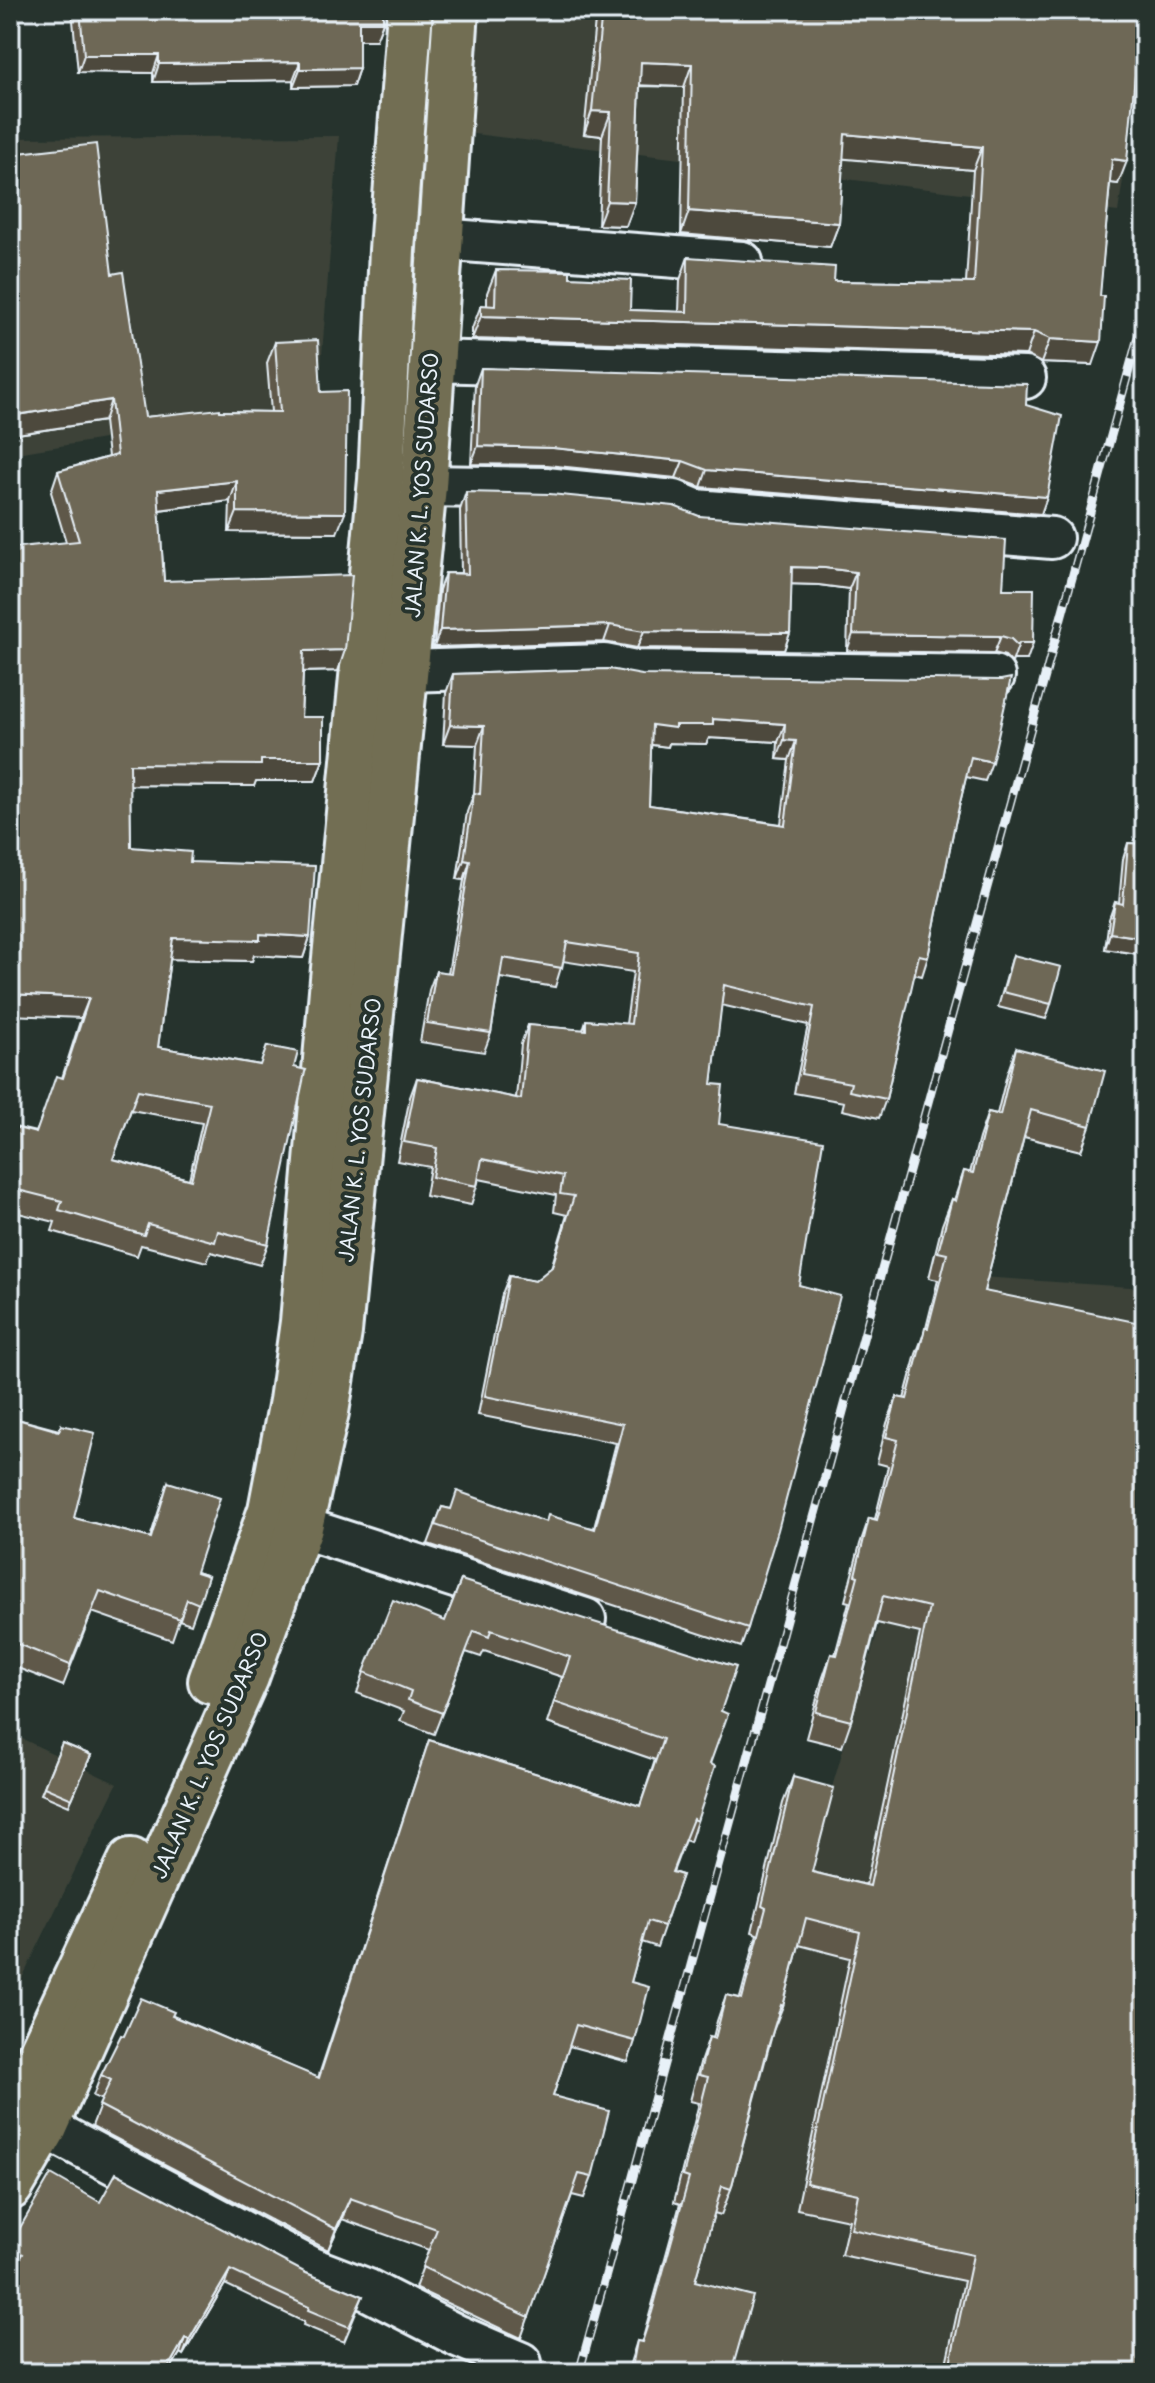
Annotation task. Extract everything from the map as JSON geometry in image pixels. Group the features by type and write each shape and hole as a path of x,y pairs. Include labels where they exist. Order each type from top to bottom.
{"highway":[{"name":"JALAN K. L. YOS SUDARSO","path":"10,2187 28,2123 126,1872 219,1662 271,1510 292,1401 303,1322 381,480 392,250 410,10"},
{"name":"JALAN K. L. YOS SUDARSO","path":"28,2123 246,1677 300,1527 326,1412 339,1332 424,486 456,10"}],"street":[{"path":"439,239 777,265"},
{"path":"431,361 1025,378"},
{"path":"424,486 545,488 674,501 695,510 1052,538"},
{"path":"406,671 604,665 635,671 994,676"},
{"path":"300,1527 619,1630"},
{"path":"28,2123 311,2268 368,2290 458,2336 521,2363"}],"shaded area":[{"path":"475,10 1145,10 1145,39 1118,212 466,133"},
{"path":"339,136 318,405 10,454 10,138"},
{"path":"981,1277 1145,1288 1145,2373 661,2373"},
{"path":"10,1733 117,1784 10,2003"}],"building":[{"path":"80,10 383,10 383,22 359,22 359,68 300,69 300,62 159,64 159,55 84,55"},
{"path":"602,10 1141,10 1127,161 1112,159 1100,296 1104,296 1101,342 1050,339 1034,332 481,316 481,305 495,306 496,270 570,271 570,277 631,280 630,310 687,312 688,257 835,267 834,281 974,283 982,147 845,134 839,223 689,211 692,64 641,62 635,202 607,201 611,112 592,111"},
{"path":"96,144 112,274 123,272 145,417 220,409 280,412 275,342 318,340 321,392 347,391 345,513 237,512 237,481 158,490 164,581 352,575 345,650 304,651 301,717 323,717 323,760 261,760 261,765 130,764 131,847 191,852 190,862 315,866 310,937 260,934 260,940 173,938 158,1047 260,1065 267,1046 298,1052 294,1067 306,1070 268,1244 218,1231 215,1242 148,1224 144,1235 59,1210 62,1201 10,1188 10,1126 36,1133 56,1076 63,1078 89,998 10,994 10,548 79,541 58,471 117,455 111,400 10,416 10,154","holes":["138,1090 210,1103 191,1180 113,1159"]},
{"path":"481,368 1027,384 1026,405 1062,416 1047,497 707,470 683,461 553,448 478,446"},
{"path":"466,492 550,494 674,506 699,516 1006,540 1003,589 1034,589 1033,643 1019,643 1018,646 1011,639 1001,636 853,634 856,572 792,567 790,633 644,631 610,625 440,630 445,573 468,574"},
{"path":"609,669 642,675 1011,678 992,762 971,757 928,957 919,955 886,1099 849,1091 851,1083 801,1074 814,1007 724,985 712,1084 723,1085 719,1124 823,1141 799,1285 840,1296 778,1530 748,1628 435,1525 442,1507 451,1509 457,1491 546,1522 548,1515 595,1529 623,1424 485,1396 509,1276 535,1281 552,1267 574,1196 560,1194 563,1176 482,1159 477,1186 432,1177 437,1148 404,1142 417,1078 521,1099 528,1025 586,1030 586,1020 631,1024 639,953 567,942 562,968 503,958 491,1033 427,1023 436,971 451,973 470,861 464,860 474,793 480,794 484,726 450,725 453,674","holes":["713,719 785,724 784,740 796,741 785,825 649,805 652,725 675,728 675,725 713,725"]},
{"path":"1128,843 1145,844 1145,938 1110,933 1115,902 1123,904"},
{"path":"1013,955 1061,967 1051,1004 1003,992"},
{"path":"1016,1048 1105,1071 1090,1126 1031,1110 984,1291 1145,1324 1145,2373 948,2373 973,2255 851,2229 858,2194 806,2183 860,1932 806,1918 731,2189 722,2186 695,2281 753,2296 731,2373 631,2373 637,2341 642,2342 652,2312 689,2178 683,2176 708,2077 699,2075 709,2037 715,2039 726,1995 742,1999 766,1908 762,1906 793,1777 834,1788 812,1872 870,1886 929,1607 883,1596 851,1721 816,1712 831,1654 837,1655 858,1576 855,1575 869,1518 877,1520 898,1440 886,1437 897,1397 907,1399 925,1328 928,1328 947,1254 938,1252 952,1199 956,1201 964,1171 973,1173 988,1112 1000,1115"},
{"path":"10,1417 59,1431 61,1425 95,1433 74,1518 151,1538 168,1482 220,1498 196,1572 208,1576 199,1604 187,1599 180,1619 100,1591 70,1665 10,1641"},
{"path":"461,1580 736,1667 721,1711 728,1714 710,1764 715,1766 697,1821 693,1819 672,1872 682,1875 664,1926 648,1921 631,1982 649,1987 635,2041 576,2025 553,2096 609,2111 592,2177 579,2174 529,2317 422,2267 437,2229 350,2198 336,2229 99,2105 111,2080 101,2075 121,2035 124,2036 141,1998 174,2012 172,2016 319,2078 429,1740 640,1806 663,1739 554,1702 570,1657 491,1630 489,1637 474,1631 442,1713 408,1700 411,1691 364,1672 393,1600 445,1621"},
{"path":"62,1743 91,1755 72,1799 44,1787"},
{"path":"116,2173 306,2273 363,2296 349,2327 230,2270 189,2340 185,2338 165,2373 10,2373 10,2277 23,2254 10,2245 51,2174 100,2202"}],"railway":[{"path":"579,2373 1145,312"}]}
